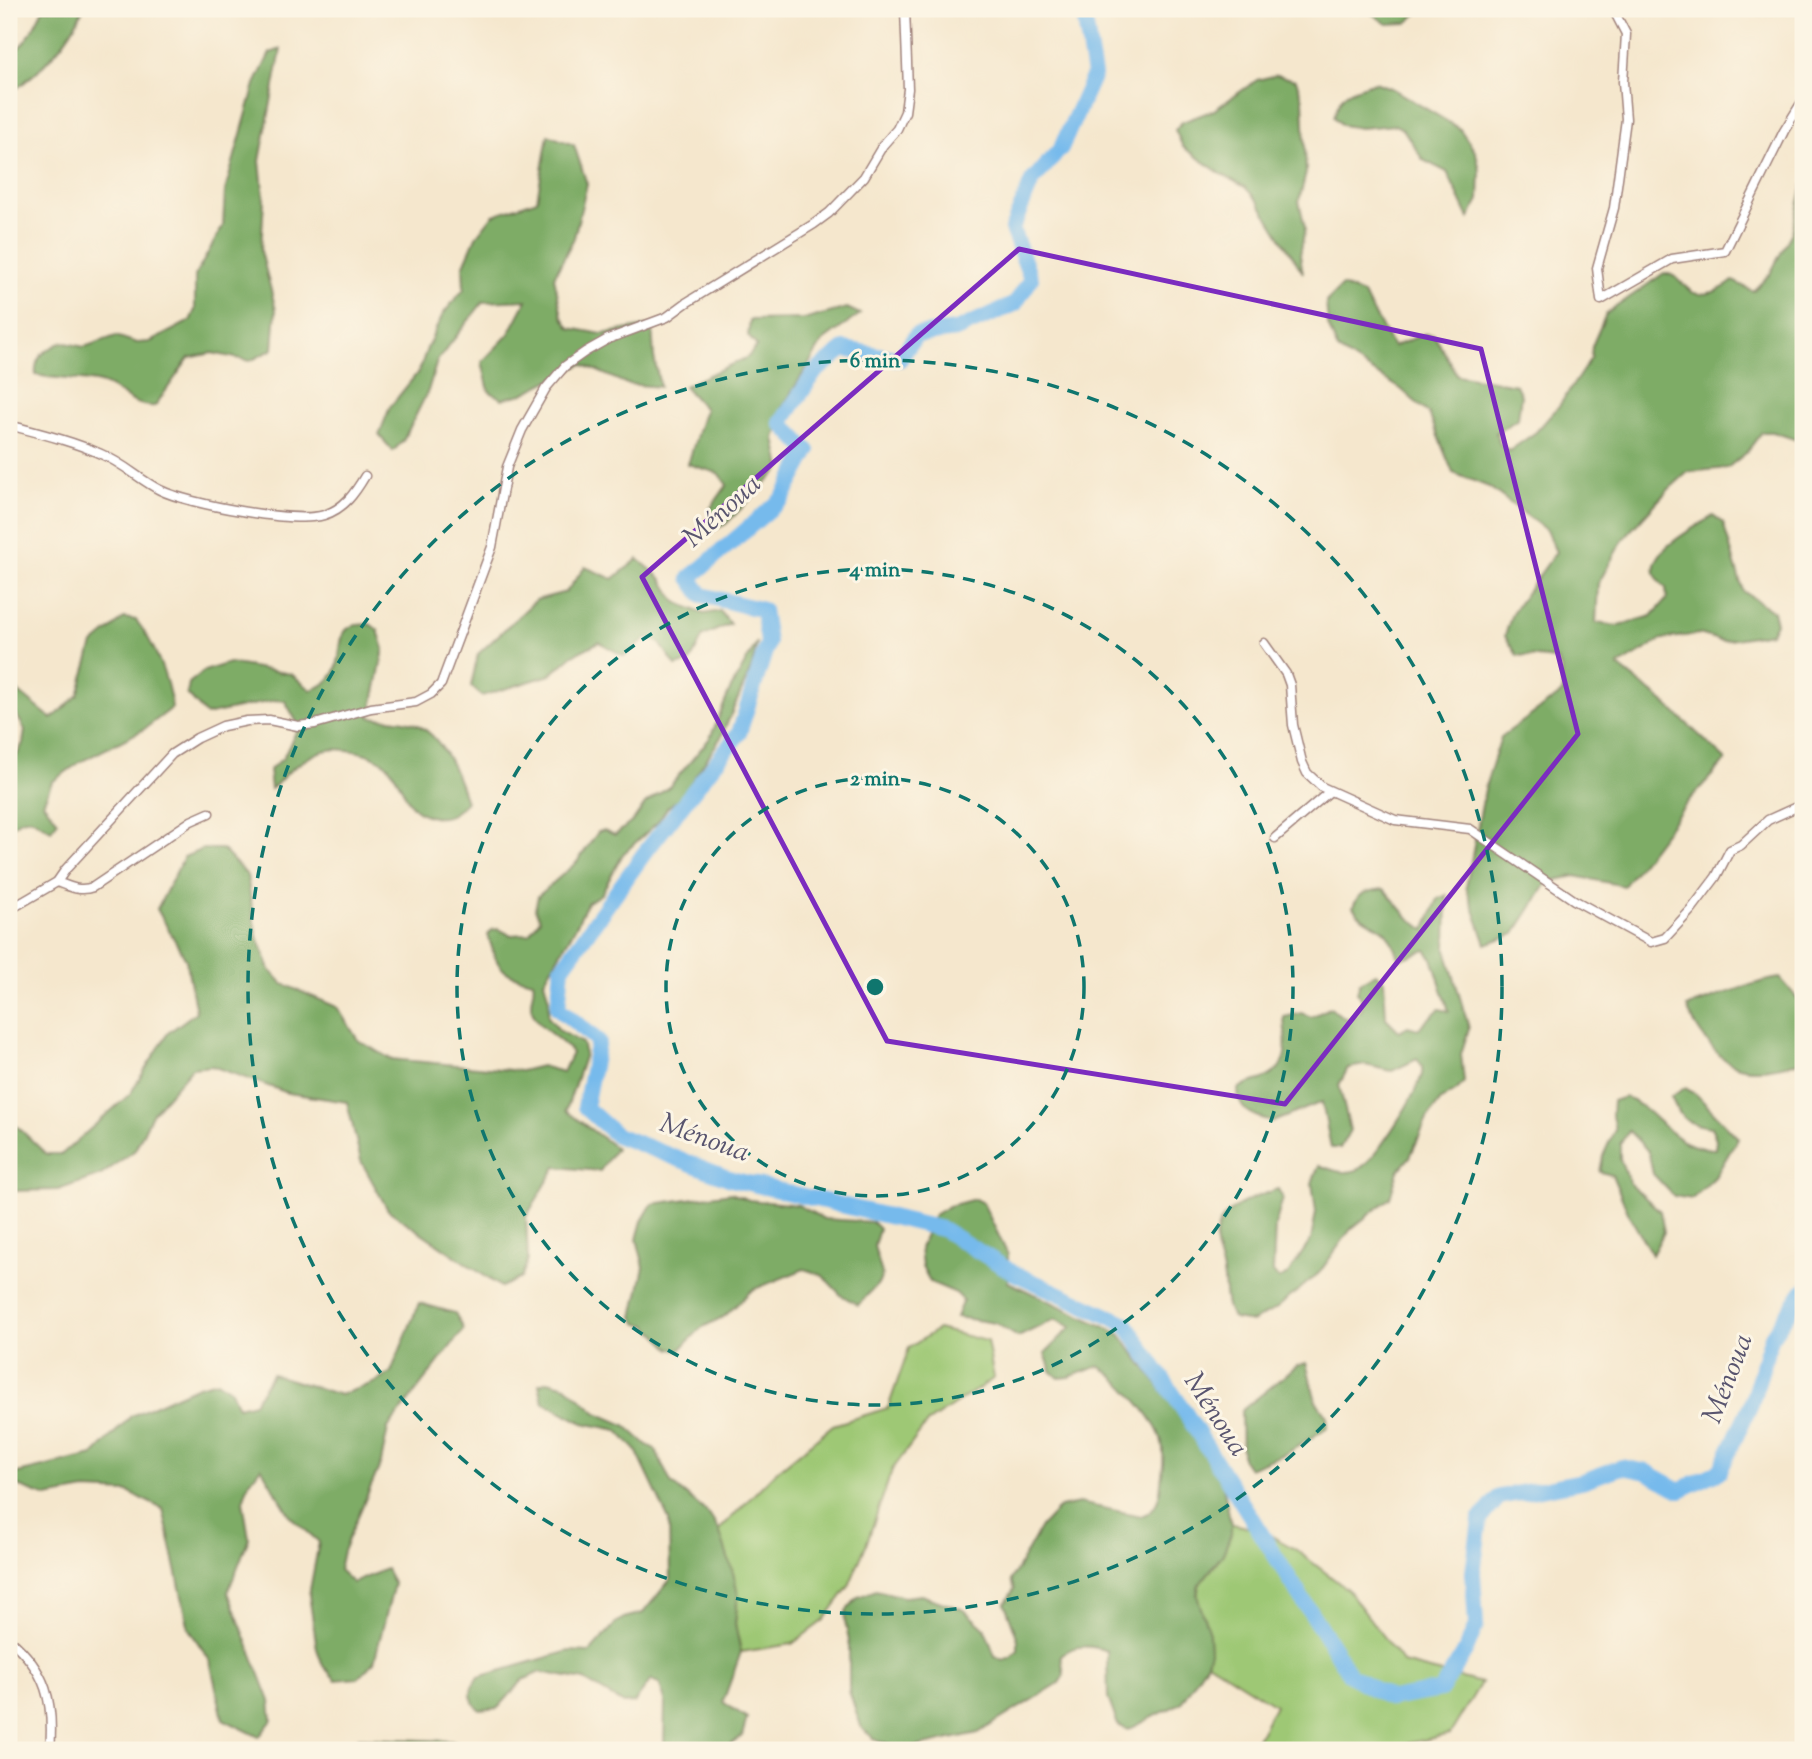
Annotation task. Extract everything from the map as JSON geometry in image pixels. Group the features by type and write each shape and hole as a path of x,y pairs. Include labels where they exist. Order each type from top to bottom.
{"street":[{"path":"9,910 57,882 172,754 197,738 223,726 247,721 269,720 298,726 315,724 371,708 416,702 441,684 492,547 507,467 522,430 546,388 565,366 585,352 608,339 667,317 685,303 814,224 847,196 864,177 905,113 908,89 905,9"},
{"path":"1613,9 1626,34 1623,82 1626,118 1614,208 1597,268 1601,300 1672,259 1725,251 1784,131 1803,100"},
{"path":"9,425 97,452 162,491 220,507 297,518 324,516 352,497 365,476"},
{"path":"1264,643 1286,674 1290,685 1293,725 1302,762 1307,772 1329,792 1395,820 1470,829 1574,900 1651,942 1665,938 1691,910 1716,877 1730,850 1741,845 1768,821 1803,804"},
{"path":"1275,838 1329,792"},
{"path":"57,882 76,889 93,887 191,821 209,813"},
{"path":"9,1639 36,1667 49,1698 52,1723 50,1750"}],"highlighted area":[{"path":"1019,249 1481,349 1578,734 1285,1104 887,1041 642,577"}],"green space":[{"path":"43,9 83,9 77,22 52,56 9,94 9,54 25,41"},
{"path":"1365,9 1422,9 1407,23 1387,24"},
{"path":"281,49 260,161 264,199 261,251 276,310 273,349 250,361 212,353 189,358 155,406 140,404 96,382 36,375 39,358 62,342 84,347 116,336 137,343 150,342 190,321 195,310 195,276 223,226 225,191 255,84 270,53"},
{"path":"1277,75 1296,80 1303,99 1306,173 1299,201 1305,228 1300,255 1303,273 1258,201 1245,187 1183,147 1175,130 1182,122 1214,110 1257,80"},
{"path":"1375,82 1393,89 1460,129 1476,153 1480,171 1479,200 1469,218 1447,172 1423,160 1403,129 1395,125 1360,128 1342,125 1334,117 1340,101 1348,92"},
{"path":"548,135 574,145 587,184 574,238 554,277 562,316 570,328 602,334 652,325 654,357 660,387 627,384 582,364 523,394 502,399 489,391 482,362 509,334 527,300 483,302 437,361 428,391 403,441 393,451 379,435 390,407 419,371 443,314 464,289 463,267 476,237 493,215 537,200"},
{"path":"1803,185 1803,458 1797,440 1773,432 1762,432 1746,453 1727,468 1688,472 1623,539 1598,584 1596,623 1617,626 1652,616 1667,599 1666,588 1656,577 1655,566 1659,556 1679,537 1713,516 1723,523 1743,591 1773,611 1776,623 1771,633 1723,641 1699,634 1663,639 1618,666 1664,702 1726,760 1690,799 1624,886 1575,876 1548,882 1514,934 1486,944 1466,887 1486,784 1501,737 1562,693 1562,670 1556,659 1517,655 1505,636 1512,613 1556,552 1546,530 1489,487 1453,473 1429,414 1401,389 1338,350 1328,325 1326,302 1342,286 1363,294 1393,347 1424,334 1434,335 1457,375 1516,385 1521,395 1518,419 1496,433 1500,444 1509,451 1536,432 1559,406 1591,358 1592,346 1606,314 1664,273 1672,275 1696,293 1713,292 1733,281 1753,291 1770,274 1792,232"},
{"path":"847,308 860,314 823,341 782,408 781,423 775,438 781,468 726,524 712,531 710,509 727,485 718,473 688,464 705,409 684,386 748,357 757,346 748,336 750,320 807,319"},
{"path":"638,559 661,578 676,602 704,614 720,611 730,624 703,636 690,662 676,666 659,642 647,638 624,656 599,642 573,655 550,675 482,696 471,686 478,654 536,600 566,592 585,567 613,579"},
{"path":"124,618 136,620 155,650 164,673 172,708 143,730 80,762 52,782 43,803 58,821 51,830 31,818 20,820 9,829 9,771 23,743 25,730 9,701 9,688 14,688 52,719 78,695 93,644"},
{"path":"370,624 378,630 384,649 370,717 413,723 423,728 440,746 453,768 466,802 448,816 434,817 417,810 389,767 367,754 348,750 323,751 314,755 290,771 271,789 269,770 283,758 299,726 285,701 276,700 206,715 187,694 189,683 204,671 229,663 291,674 311,690 333,676 346,631 355,625"},
{"path":"757,642 752,667 721,737 682,796 623,854 601,894 587,903 544,981 549,999 548,1017 560,1031 582,1043 585,1054 566,1111 616,1148 600,1171 556,1167 526,1217 528,1260 521,1278 501,1287 388,1210 361,1161 347,1102 288,1093 212,1066 192,1068 152,1114 135,1150 101,1175 58,1190 9,1191 9,1122 46,1154 62,1154 130,1094 168,1033 196,1012 186,960 157,909 184,857 203,849 222,849 247,875 256,933 270,970 283,984 337,1007 358,1040 391,1059 521,1071 541,1066 563,1072 572,1053 535,1017 531,1006 533,981 506,972 501,967 488,935 492,930 499,929 510,935 529,934 540,919 535,909 538,896 577,862 598,832 604,830 615,835 634,820 645,804 670,786 710,738 730,690"},
{"path":"1384,889 1409,918 1425,930 1438,899 1447,895 1446,950 1469,1028 1461,1054 1464,1082 1441,1100 1427,1119 1410,1157 1398,1171 1390,1198 1351,1229 1319,1273 1277,1308 1252,1322 1234,1319 1226,1303 1216,1246 1220,1223 1235,1207 1278,1189 1283,1198 1275,1226 1273,1272 1279,1279 1288,1274 1311,1240 1316,1212 1312,1183 1319,1165 1347,1172 1365,1165 1413,1096 1422,1074 1417,1059 1392,1071 1365,1065 1348,1068 1339,1085 1350,1130 1340,1148 1331,1148 1322,1102 1273,1122 1253,1115 1240,1103 1238,1089 1273,1074 1283,1061 1286,1044 1284,1017 1302,1013 1311,1017 1330,1008 1346,1019 1355,1016 1362,1009 1362,1000 1357,992 1360,982 1376,973 1384,980 1386,1018 1399,1031 1408,1026 1418,1029 1439,1009 1449,1011 1432,958 1426,950 1401,959 1386,933 1360,916 1353,907 1361,895"},
{"path":"1780,978 1796,998 1803,1015 1804,1040 1798,1062 1759,1069 1743,1068 1728,1062 1707,1041 1687,1007"},
{"path":"1685,1088 1696,1094 1738,1138 1715,1177 1692,1199 1674,1196 1653,1174 1648,1151 1629,1131 1620,1144 1620,1159 1630,1184 1660,1211 1664,1232 1652,1255 1629,1215 1612,1175 1600,1172 1603,1156 1615,1129 1613,1101 1625,1097 1637,1103 1686,1143 1715,1149 1716,1139 1711,1127 1685,1120 1671,1097"},
{"path":"731,1193 749,1200 798,1205 824,1219 872,1222 879,1229 874,1246 882,1274 879,1283 858,1305 841,1295 822,1275 804,1269 752,1290 725,1316 701,1328 680,1350 671,1349 647,1325 638,1324 633,1317 644,1267 637,1239 642,1221 652,1204"},
{"path":"975,1199 983,1203 1008,1255 1008,1282 1120,1334 1178,1412 1223,1485 1231,1534 1223,1554 1199,1585 1197,1595 1209,1633 1210,1652 1207,1662 1181,1703 1128,1730 1118,1725 1108,1698 1107,1651 1078,1647 1061,1655 1064,1675 1059,1683 978,1733 906,1749 878,1741 862,1729 849,1691 849,1641 845,1621 846,1611 858,1597 876,1590 904,1597 921,1595 964,1610 985,1629 995,1656 1003,1660 1018,1650 1018,1640 1005,1604 1014,1589 1011,1580 1041,1527 1060,1507 1079,1503 1141,1516 1154,1507 1161,1488 1161,1439 1144,1409 1126,1388 1099,1366 1069,1377 1059,1378 1051,1371 1045,1353 1071,1327 1055,1319 1018,1337 995,1323 956,1317 963,1300 956,1293 930,1282 922,1266 920,1248 934,1215 949,1206"},
{"path":"419,1303 455,1313 464,1329 388,1428 381,1463 343,1551 339,1570 353,1583 386,1569 394,1584 374,1662 358,1678 336,1680 323,1666 317,1649 309,1595 319,1542 291,1517 261,1467 249,1483 243,1501 249,1538 228,1592 270,1701 272,1720 259,1737 223,1719 210,1661 189,1629 163,1509 128,1492 86,1490 47,1497 9,1483 9,1475 93,1455 131,1416 198,1386 217,1381 231,1391 238,1407 254,1403 272,1374 340,1395 376,1382 391,1372"},
{"path":"938,1329 987,1341 994,1378 927,1423 892,1470 849,1586 824,1620 792,1644 741,1652 735,1624 738,1595 719,1530 776,1472 833,1425 888,1408 909,1348"},
{"path":"1306,1363 1316,1401 1327,1416 1328,1427 1287,1453 1249,1468 1242,1458 1241,1411 1297,1366"},
{"path":"548,1381 566,1386 597,1413 625,1425 655,1449 671,1483 708,1513 719,1530 738,1595 735,1624 741,1652 723,1702 747,1718 742,1736 724,1750 664,1750 665,1700 659,1683 651,1680 634,1703 624,1704 584,1680 540,1672 523,1680 498,1708 480,1710 473,1702 471,1689 479,1677 569,1651 590,1652 616,1623 643,1613 670,1580 669,1520 636,1450 617,1430 583,1423 543,1402 539,1384"},
{"path":"1231,1524 1259,1529 1295,1549 1348,1590 1403,1663 1481,1683 1450,1734 1379,1750 1245,1750 1252,1748 1275,1705 1207,1662 1207,1643 1198,1603 1199,1586 1222,1554"},
{"path":"358,1738 453,1741 471,1750 350,1750"}],"waterway":[{"name":"Ménoua","path":"1083,9 1094,75 1061,148 1032,181 1012,229 1031,279 1015,304 956,330 916,335 900,359 844,349 815,372 781,423 808,451 782,499 690,578 702,595 763,610 768,642 739,733 643,855 562,968 558,1008 598,1041 585,1107 616,1135 731,1179 942,1229 1014,1273 1126,1324 1183,1409 1350,1675 1391,1699 1441,1690 1466,1650 1476,1625 1473,1573 1480,1520 1499,1497 1582,1481 1622,1467 1647,1472 1680,1490 1720,1471 1751,1404 1772,1336 1803,1291"}]}
